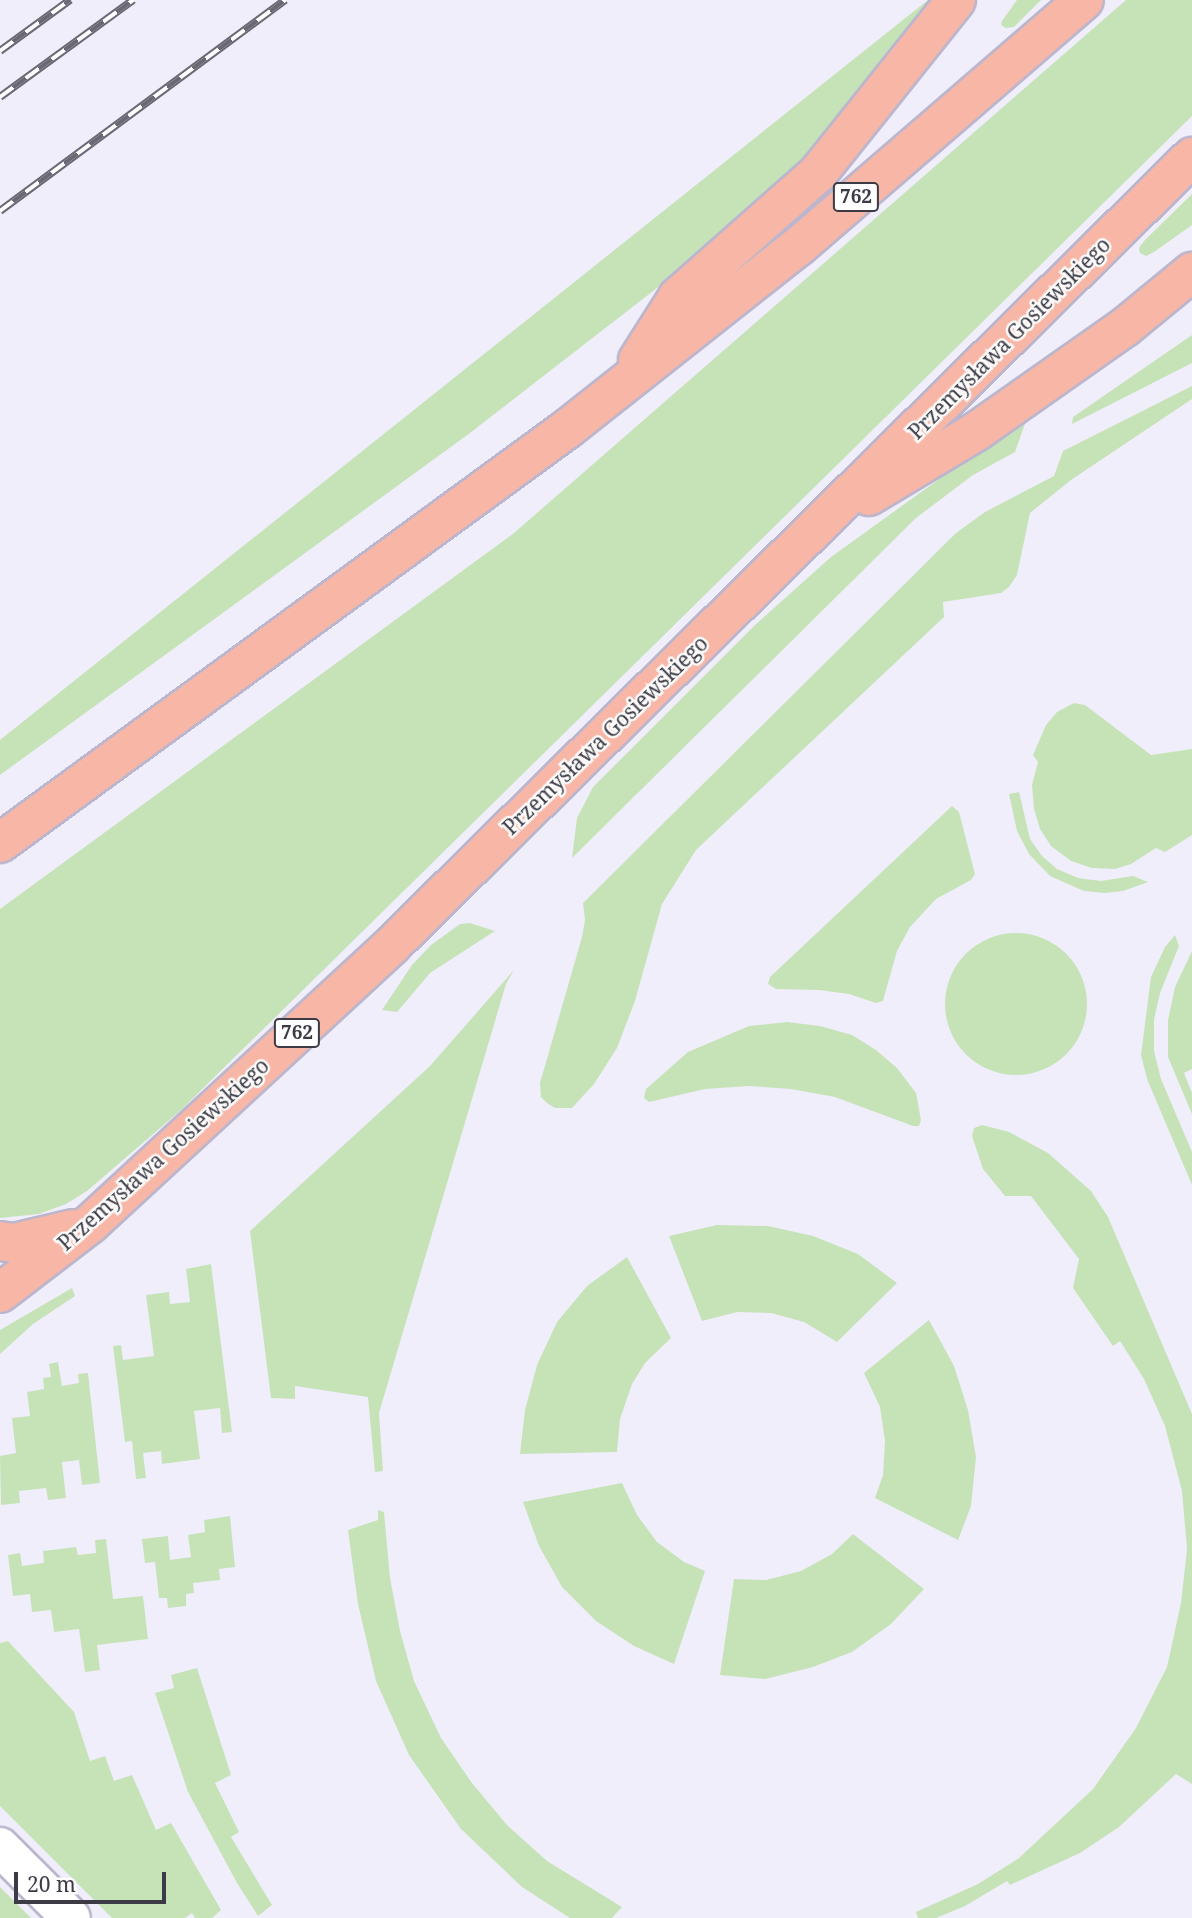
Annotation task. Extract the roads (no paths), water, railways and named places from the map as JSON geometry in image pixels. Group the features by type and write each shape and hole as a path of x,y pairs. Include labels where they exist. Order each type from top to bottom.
{"main road":[{"path":"621,386 678,298 818,173 956,0"},
{"name":"762","path":"0,843 438,526 621,386 799,246 1084,0"},
{"name":"Przemysława Gosiewskiego","path":"0,1293 90,1224 392,945 1192,157"},
{"path":"817,528 977,431 1125,327 1192,272"},
{"path":"0,1241 15,1243 90,1224"}],"street":[{"path":"0,1847 71,1918"}],"railway":[{"path":"0,51 70,0"},
{"path":"0,97 133,0"},
{"path":"0,211 285,0"}]}
